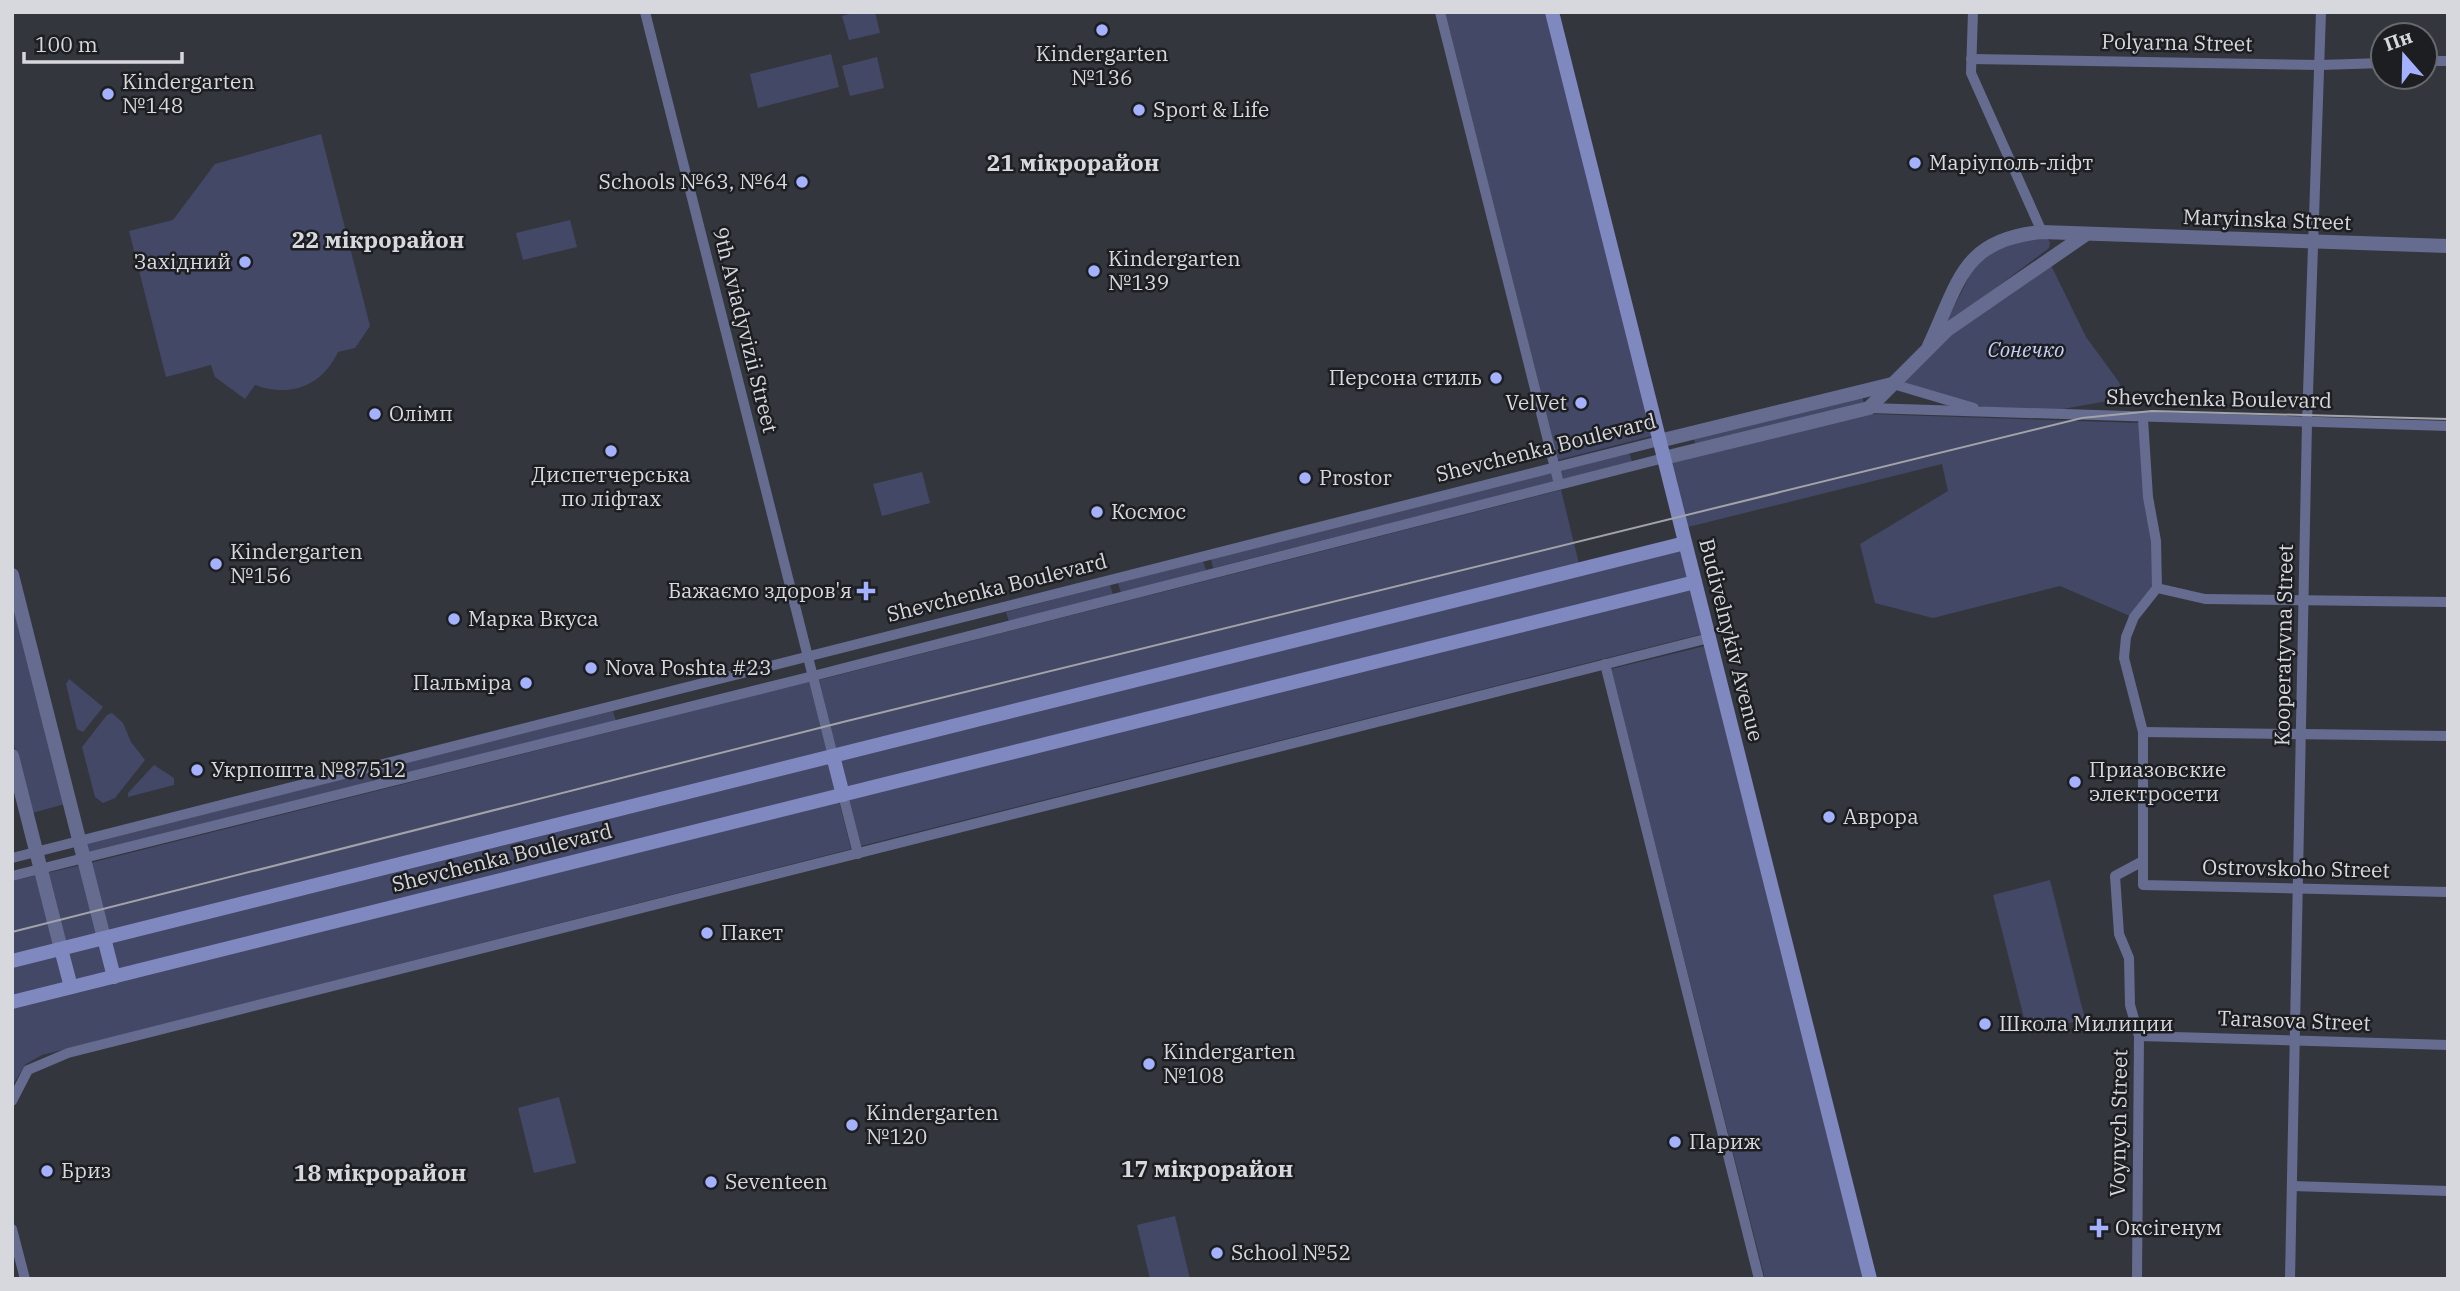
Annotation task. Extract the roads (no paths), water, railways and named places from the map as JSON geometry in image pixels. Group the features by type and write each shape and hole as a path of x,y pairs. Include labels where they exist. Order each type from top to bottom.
{"main road":[{"name":"Budivelnykiv Avenue","path":"1552,12 1870,1279"},
{"name":"Shevchenka Boulevard","path":"12,961 1685,543"},
{"name":"Shevchenka Boulevard","path":"12,1002 1695,582"},
{"path":"833,756 843,795"},
{"path":"104,938 114,977"},
{"path":"61,948 71,988"}],"street":[{"name":"9th Aviadyvizii Street","path":"645,12 833,756"},
{"path":"1440,12 1559,484"},
{"path":"1972,12 1970,73 2042,232"},
{"name":"Kooperatyvna Street","path":"2290,1279 2307,422 2321,12"},
{"name":"Polyarna Street","path":"1971,59 2320,65 2369,63"},
{"name":"Maryinska Street","path":"1929,346 1974,258 1997,240 2014,234 2042,232 2085,236 2448,246"},
{"path":"1869,408 1929,346 1989,300 2085,236"},
{"name":"Shevchenka Boulevard","path":"12,858 1555,467 1893,384 1990,413"},
{"name":"Shevchenka Boulevard","path":"12,876 1869,408 2143,419 2448,426"},
{"path":"2143,419 2148,497 2156,541 2157,588 2134,617 2126,637 2124,658 2143,732 2143,862"},
{"path":"12,575 104,938"},
{"path":"2157,588 2204,599 2448,602"},
{"path":"1001,609 1006,627"},
{"path":"12,1101 28,1070 68,1053 1709,638"},
{"path":"1605,664 1759,1279"},
{"path":"616,706 621,724"},
{"path":"2143,732 2448,736"},
{"path":"12,756 61,948"},
{"path":"843,795 858,854"},
{"name":"Ostrovskoho Street","path":"2143,862 2143,885 2448,892"},
{"name":"Voynych Street","path":"2137,1279 2139,1036 2130,1005 2129,958 2119,934 2115,876 2143,862"},
{"name":"Tarasova Street","path":"2139,1036 2448,1045"},
{"path":"2292,1186 2448,1191"},
{"path":"12,1229 25,1279"}],"tram line":[{"path":"12,932 843,722 2082,418 2152,411 2448,419"}],"place":[{"name":"Kindergarten №136","path":"1102,30"},
{"name":"Kindergarten №148","path":"108,94"},
{"name":"Sport & Life","path":"1139,110"},
{"name":"Маріуполь-ліфт","path":"1915,163"},
{"name":"Schools №63, №64","path":"802,182"},
{"name":"Західний","path":"245,262"},
{"name":"Kindergarten №139","path":"1094,271"},
{"name":"Персона стиль","path":"1496,378"},
{"name":"VelVet","path":"1581,403"},
{"name":"Олімп","path":"375,414"},
{"name":"Диспетчерська по ліфтах","path":"611,451"},
{"name":"Prostor","path":"1305,478"},
{"name":"Космос","path":"1097,512"},
{"name":"Kindergarten №156","path":"216,564"},
{"name":"Бажаємо здоров'я","path":"866,591"},
{"name":"Марка Вкуса","path":"454,619"},
{"name":"Nova Poshta #23","path":"591,668"},
{"name":"Пальміра","path":"526,683"},
{"name":"Укрпошта №87512","path":"197,770"},
{"name":"Приазовские электросети","path":"2075,782"},
{"name":"Аврора","path":"1829,817"},
{"name":"Пакет","path":"707,933"},
{"name":"Школа Милиции","path":"1985,1024"},
{"name":"Kindergarten №108","path":"1149,1064"},
{"name":"Kindergarten №120","path":"852,1125"},
{"name":"Париж","path":"1675,1142"},
{"name":"Бриз","path":"47,1171"},
{"name":"Seventeen","path":"711,1182"},
{"name":"Оксігенум","path":"2099,1228"},
{"name":"School №52","path":"1217,1253"}],"district":[{"name":"21 мікрорайон","path":"1073,163"},
{"name":"22 мікрорайон","path":"378,240"},
{"name":"17 мікрорайон","path":"1207,1169"},
{"name":"18 мікрорайон","path":"380,1173"}],"park label":[{"name":"Сонечко","path":"2026,350"}]}
